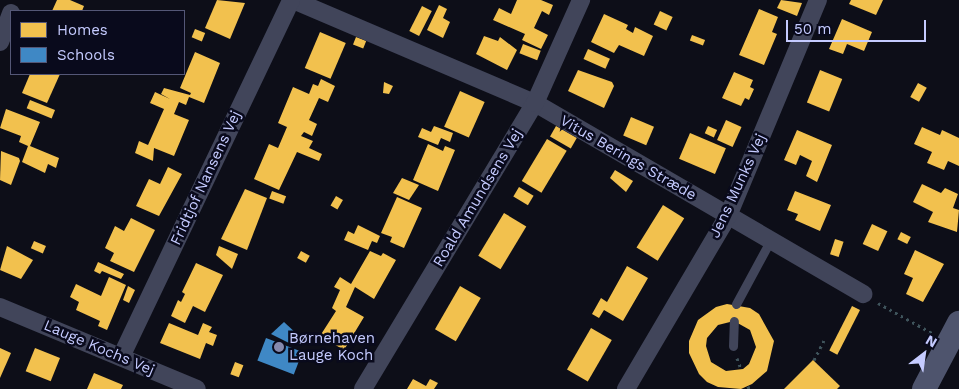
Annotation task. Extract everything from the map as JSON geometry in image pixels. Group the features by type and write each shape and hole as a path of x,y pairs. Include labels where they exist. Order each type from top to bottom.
{"street":[{"name":"Vitus Berings Stræde","path":"292,0 535,103 863,294"},
{"name":"Fridtjof Nansens Vej","path":"121,357 292,0"},
{"name":"Roald Amundsens Vej","path":"363,389 535,103 581,0"},
{"name":"Jens Munks Vej","path":"626,389 728,216 818,0"},
{"path":"0,42 10,17"},
{"name":"Lauge Kochs Vej","path":"0,307 197,389"},
{"path":"924,389 954,333"},
{"path":"936,389 954,333"}],"lane":[{"path":"736,304 770,240"},
{"path":"733,346 734,322"}],"path":[{"path":"863,294 954,333"},
{"path":"814,360 824,340"}],"building: Homes":[{"path":"57,0 70,0 84,6 82,10 52,10"},
{"path":"217,0 245,3 230,39 205,28"},
{"path":"517,0 541,0 553,5 549,15 542,11 534,28 548,35 541,49 522,40 525,34 493,20 499,8 511,14"},
{"path":"781,0 802,3 797,16 777,8"},
{"path":"851,0 883,0 876,15 849,4"},
{"path":"439,5 447,9 443,18 450,22 443,38 427,30"},
{"path":"422,6 432,11 419,36 409,31"},
{"path":"759,9 778,17 772,32 777,34 764,65 739,55"},
{"path":"660,11 673,17 666,31 654,25"},
{"path":"604,14 628,25 626,29 633,33 635,27 653,36 644,56 619,45 614,53 591,42"},
{"path":"842,19 872,32 864,51 847,44 843,54 829,49"},
{"path":"195,29 205,33 202,41 192,37"},
{"path":"320,32 346,43 331,79 305,68"},
{"path":"692,35 705,40 703,46 690,41"},
{"path":"484,36 498,41 500,37 517,50 507,70 476,54"},
{"path":"356,37 366,41 363,49 353,44"},
{"path":"523,44 541,51 537,60 519,53"},
{"path":"588,49 610,59 605,69 584,59"},
{"path":"195,52 220,63 204,103 189,97 186,105 179,102 174,114 189,120 174,156 154,148 153,161 135,153 139,141 148,145 164,109 150,103 155,92 170,99 161,94 164,88 190,95 191,93 180,88"},
{"path":"578,70 612,82 614,86 604,108 568,91"},
{"path":"820,70 842,79 829,111 807,102"},
{"path":"734,72 753,80 750,87 754,89 749,100 745,98 741,106 722,98"},
{"path":"30,75 60,75 47,103 22,93"},
{"path":"321,79 335,86 328,102 319,98 309,120 317,124 312,136 304,132 301,136 313,141 309,148 322,154 319,161 297,152 279,190 254,179 269,144 278,148 287,127 278,123 293,87 309,94 313,84 318,86"},
{"path":"384,82 393,86 389,94 383,93"},
{"path":"918,83 927,88 919,102 910,97"},
{"path":"460,91 485,102 469,138 444,127"},
{"path":"30,100 55,110 52,118 27,108"},
{"path":"6,109 40,122 30,146 59,158 56,168 48,164 45,173 22,162 28,146 19,142 21,136 0,128"},
{"path":"631,117 654,127 646,145 623,135"},
{"path":"726,120 742,127 733,147 717,140"},
{"path":"434,126 453,133 450,142 441,138 438,145 418,137 422,128 431,132"},
{"path":"556,126 577,138 571,148 550,136"},
{"path":"708,126 717,130 714,137 705,133"},
{"path":"922,127 940,135 942,130 959,138 959,166 948,161 944,170 927,163 932,152 914,144"},
{"path":"797,130 832,145 817,182 806,176 812,161 800,155 796,165 784,160"},
{"path":"690,133 726,148 715,174 679,159"},
{"path":"547,139 567,151 541,193 522,181"},
{"path":"428,144 443,151 445,146 455,150 438,191 413,180"},
{"path":"1,151 19,158 20,161 11,185 0,180"},
{"path":"168,167 182,174 159,216 136,206 149,179 160,184"},
{"path":"615,170 633,181 626,192 610,178"},
{"path":"402,178 419,185 409,200 393,193"},
{"path":"922,184 941,193 945,188 958,194 953,208 959,210 957,232 928,222 933,212 913,202"},
{"path":"519,187 534,196 528,205 513,196"},
{"path":"245,189 267,198 247,250 221,239"},
{"path":"272,191 286,196 283,204 269,199"},
{"path":"795,191 831,205 820,231 795,220 798,214 787,210"},
{"path":"336,196 343,200 337,210 330,206"},
{"path":"397,197 422,208 404,248 390,242 392,237 381,233"},
{"path":"663,205 684,218 658,261 637,247"},
{"path":"504,213 526,226 501,269 478,256"},
{"path":"131,218 155,230 134,272 110,261 114,253 105,248 115,226 124,231"},
{"path":"872,224 887,231 878,251 863,244"},
{"path":"358,225 380,236 377,243 372,241 368,250 344,240 348,231 354,234"},
{"path":"901,232 911,237 907,244 897,239"},
{"path":"835,239 844,242 839,257 830,254"},
{"path":"34,241 46,246 43,253 31,248"},
{"path":"7,246 33,260 21,279 0,270"},
{"path":"219,246 238,254 232,269 216,255"},
{"path":"915,250 944,264 923,302 906,294 913,278 904,274"},
{"path":"301,251 310,256 306,263 297,258"},
{"path":"370,251 381,256 383,253 396,260 374,299 355,287 346,307 364,317 344,350 320,336 336,311 332,308 340,290 334,287 340,277 351,284"},
{"path":"98,262 124,274 121,279 102,271 100,274 94,271"},
{"path":"196,263 223,275 205,312 193,306 185,323 171,316 178,300 181,302 185,294 182,292"},
{"path":"627,266 648,278 623,321 604,310 599,318 592,314 601,298 607,302"},
{"path":"109,277 126,285 107,330 98,326 100,321 76,310 79,302 70,297 76,284 101,296"},
{"path":"128,286 135,290 129,303 123,300"},
{"path":"460,286 481,298 456,341 435,329"},
{"path":"727,304 750,308 759,314 774,341 767,371 752,384 741,389 718,387 707,382 699,374 689,353 689,341 698,320 716,307","holes":["734,321 750,330 756,347 749,364 743,369 726,371 711,362 706,346 707,338 718,325"]},
{"path":"852,306 860,310 837,355 829,351"},
{"path":"169,323 198,335 203,323 212,327 209,332 217,335 213,346 206,343 200,359 160,343"},
{"path":"591,328 612,340 588,382 567,370"},
{"path":"0,348 11,353 0,378"},
{"path":"35,348 60,358 51,381 26,371"},
{"path":"813,360 840,386 837,389 784,389"},
{"path":"235,362 243,365 239,377 230,374"},
{"path":"94,373 123,385 121,389 87,389"},
{"path":"413,379 426,386 430,379 438,383 434,389 407,389"}],"building: Schools":[{"path":"284,322 299,336 291,344 271,334"},
{"path":"266,338 302,352 294,374 257,360"}],"place":[{"name":"Børnehaven Lauge Koch","path":"279,347"}]}
